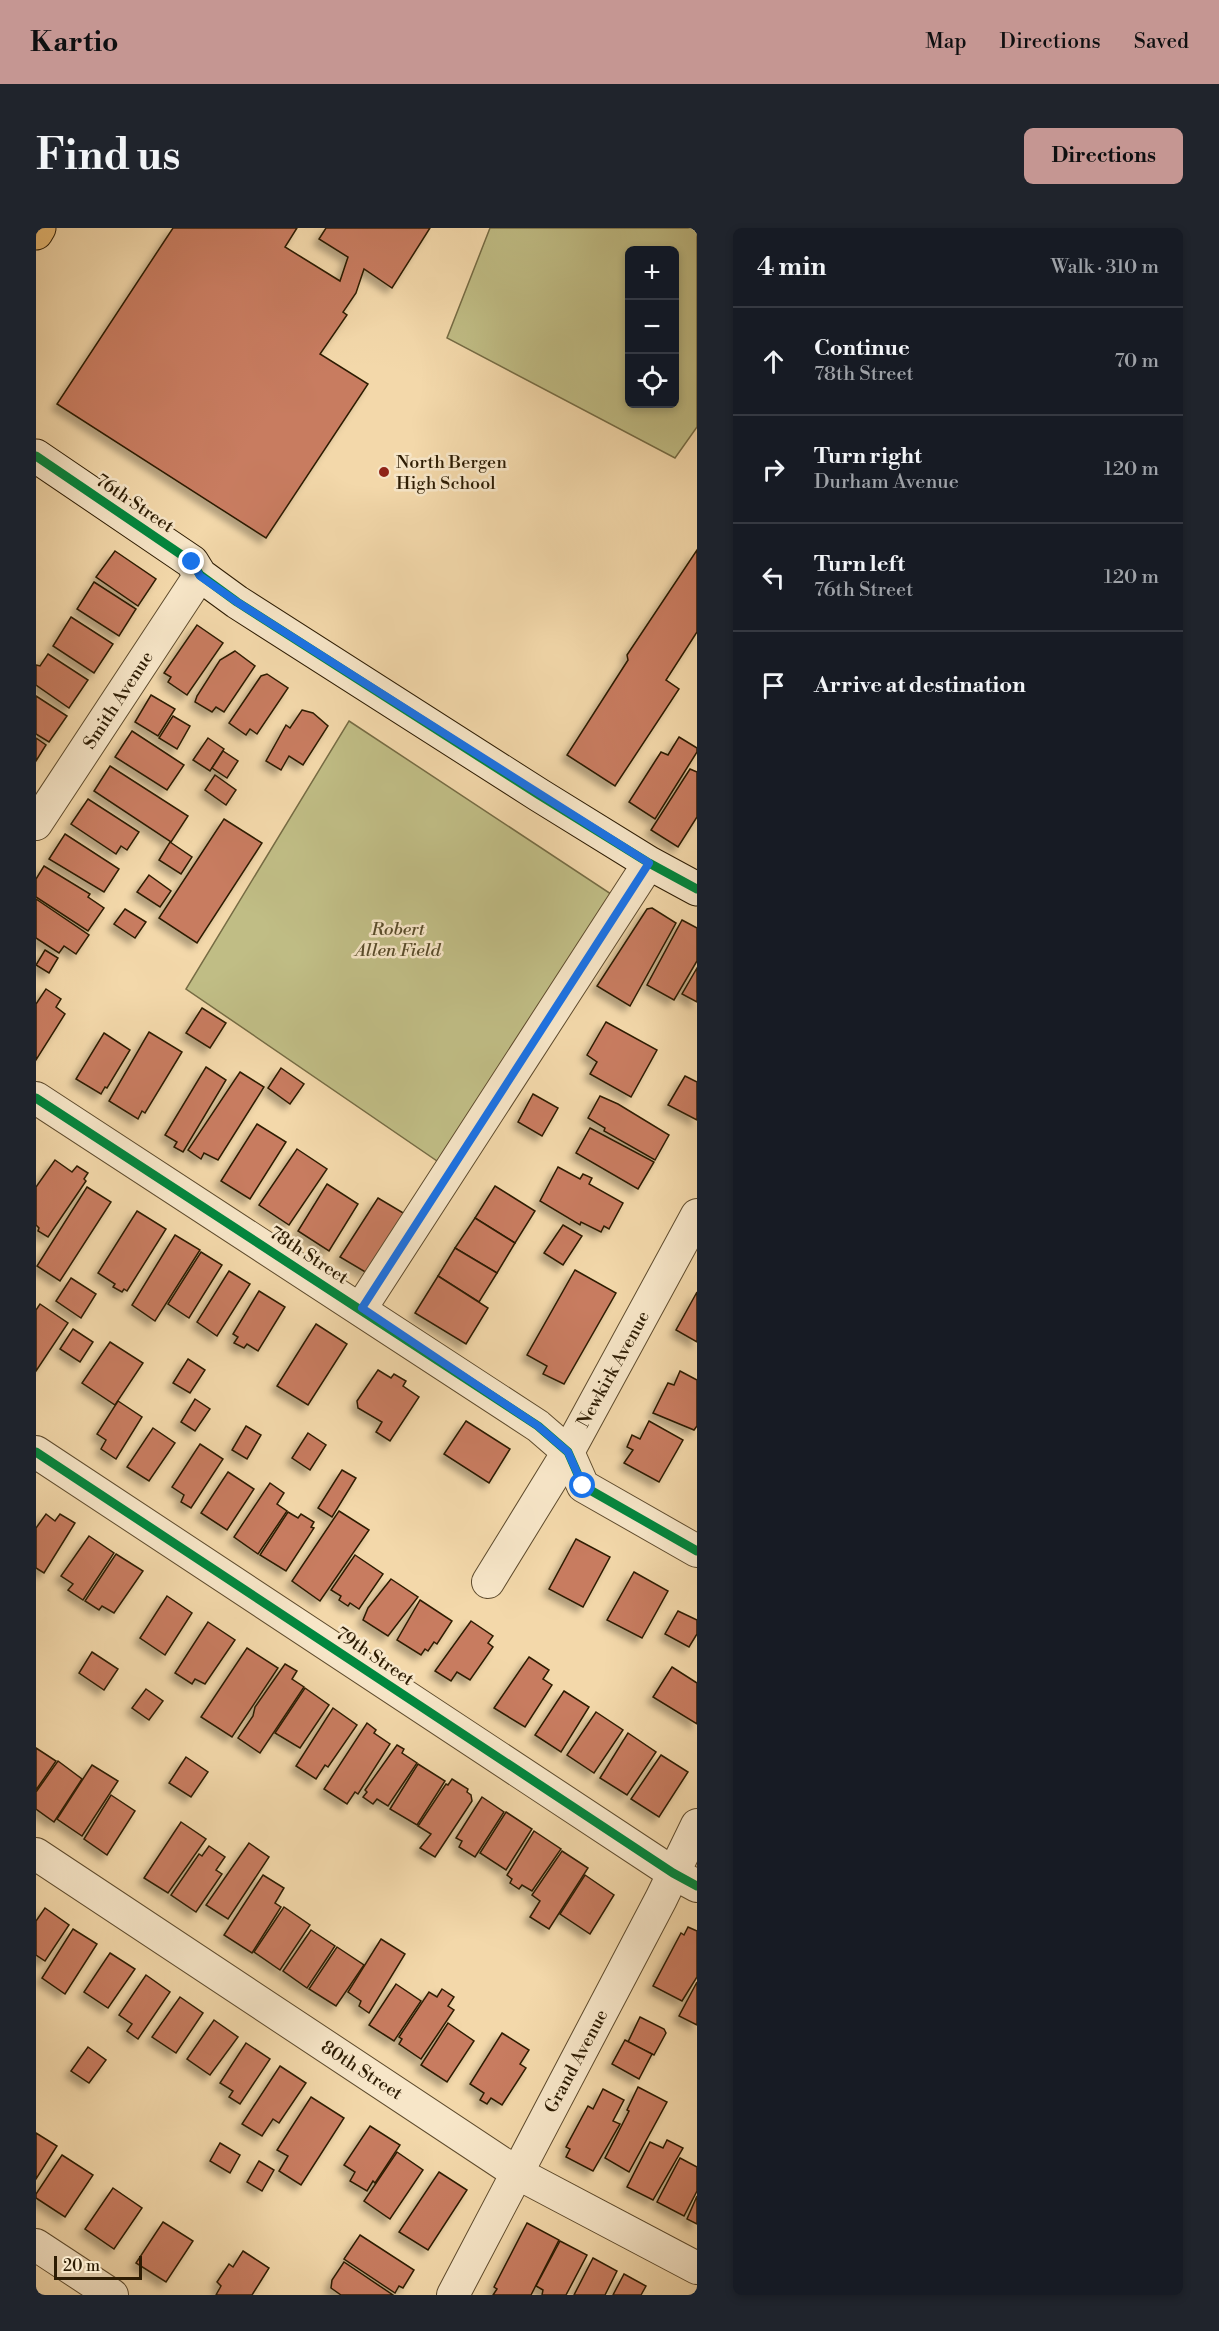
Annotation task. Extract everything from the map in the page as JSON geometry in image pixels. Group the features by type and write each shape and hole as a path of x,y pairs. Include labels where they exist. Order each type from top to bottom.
{"main road":[{"path":"36,233 39,228"}],"street":[{"name":"76th Street","path":"36,456 192,562 200,576 366,686 649,863 694,880"},
{"name":"Smith Avenue","path":"36,824 200,576"},
{"path":"362,1308 649,863"},
{"name":"78th Street","path":"36,1098 362,1308 538,1426 568,1452 583,1486 697,1551"},
{"name":"Newkirk Avenue","path":"488,1582 568,1452 697,1215"},
{"name":"79th Street","path":"36,1452 685,1880"},
{"name":"Grand Avenue","path":"453,2295 518,2173 685,1880 697,1825"},
{"name":"80th Street","path":"36,1854 518,2173 697,2268"},
{"path":"36,2245 112,2295"}],"green space":[{"path":"490,228 697,228 697,427 675,458 447,338"},
{"name":"Robert Allen Field","path":"349,721 611,894 440,1163 186,989"}],"building":[{"path":"173,228 297,228 285,247 340,281 348,257 319,239 326,228 430,228 392,288 364,269 356,293 343,312 347,315 320,354 368,384 266,538 57,404"},
{"path":"697,550 697,632 666,680 679,689 615,786 567,755 628,660 627,655"},
{"path":"115,551 156,579 138,606 96,577"},
{"path":"94,582 136,609 119,636 77,609"},
{"path":"71,617 113,644 94,673 53,646"},
{"path":"197,625 223,643 187,695 168,682 171,677 164,673"},
{"path":"235,651 255,666 224,712 216,707 212,712 195,702 197,696 220,660"},
{"path":"48,654 88,680 69,708 36,685 36,665 40,666"},
{"path":"267,674 288,688 257,734 250,729 246,735 229,723 261,676"},
{"path":"151,695 175,709 158,736 135,722"},
{"path":"36,696 67,716 49,742 36,734"},
{"path":"302,710 313,713 328,726 303,765 289,756 281,770 266,761 286,725 290,728"},
{"path":"173,716 190,726 177,749 159,738"},
{"path":"132,731 184,765 167,790 115,757"},
{"path":"679,737 697,748 697,752 655,819 629,802 661,752 668,755"},
{"path":"36,738 46,745 36,761"},
{"path":"208,738 224,749 210,771 193,760"},
{"path":"223,751 238,761 227,778 212,768"},
{"path":"110,766 188,816 171,842 94,791"},
{"path":"690,769 697,772 697,817 678,847 651,830"},
{"path":"215,775 236,790 226,805 205,790"},
{"path":"88,799 139,832 127,850 121,846 116,854 71,824"},
{"path":"224,819 262,843 197,943 159,918"},
{"path":"65,834 119,869 104,892 49,859"},
{"path":"170,842 192,857 181,874 159,860"},
{"path":"44,866 90,894 88,897 104,908 88,931 36,897 36,879"},
{"path":"149,875 171,891 160,907 137,892"},
{"path":"36,899 89,935 76,954 64,946 59,953 36,938"},
{"path":"652,908 676,923 630,1006 597,986 647,909"},
{"path":"125,909 146,922 135,938 114,924"},
{"path":"682,920 697,928 697,961 674,1000 647,985"},
{"path":"45,950 58,958 49,973 36,965"},
{"path":"697,968 697,1002 682,994"},
{"path":"46,989 61,999 56,1007 65,1014 36,1060 36,1004"},
{"path":"202,1008 226,1023 210,1048 186,1033"},
{"path":"606,1022 657,1050 631,1097 590,1074 597,1062 587,1055"},
{"path":"149,1032 182,1052 145,1113 142,1111 138,1119 109,1101"},
{"path":"104,1033 130,1050 101,1094 76,1079"},
{"path":"206,1067 226,1080 183,1152 174,1147 177,1142 165,1135"},
{"path":"281,1068 304,1084 290,1104 268,1088"},
{"path":"240,1072 264,1087 218,1160 204,1153 201,1159 188,1150"},
{"path":"685,1076 697,1082 697,1120 668,1105"},
{"path":"533,1094 558,1108 542,1136 518,1122"},
{"path":"600,1096 618,1104 669,1135 655,1160 604,1131 605,1128 588,1118"},
{"path":"257,1124 286,1142 250,1199 221,1181"},
{"path":"590,1128 654,1162 638,1189 576,1153"},
{"path":"297,1149 327,1169 289,1225 259,1205"},
{"path":"55,1160 72,1172 77,1166 88,1173 84,1179 86,1181 48,1237 38,1231 39,1228 36,1225 36,1187"},
{"path":"558,1167 580,1179 583,1174 592,1178 589,1184 623,1203 609,1229 604,1226 601,1232 581,1222 580,1225 540,1201"},
{"path":"327,1184 358,1204 329,1251 298,1231"},
{"path":"495,1186 535,1211 515,1243 475,1218"},
{"path":"87,1187 111,1202 60,1281 37,1266"},
{"path":"378,1198 405,1214 367,1273 340,1257"},
{"path":"137,1211 166,1229 127,1291 124,1289 122,1292 113,1287 115,1284 98,1273"},
{"path":"475,1218 515,1243 497,1273 455,1248"},
{"path":"563,1225 582,1236 563,1265 544,1253"},
{"path":"175,1235 200,1250 155,1321 132,1305"},
{"path":"455,1248 497,1273 479,1302 438,1276"},
{"path":"201,1252 222,1265 189,1318 168,1304"},
{"path":"575,1270 616,1293 564,1384 543,1374 547,1366 527,1355"},
{"path":"229,1271 250,1284 217,1336 197,1322"},
{"path":"438,1276 488,1308 466,1344 415,1313"},
{"path":"71,1278 96,1294 81,1318 56,1301"},
{"path":"259,1291 285,1307 258,1351 247,1344 244,1348 234,1343 238,1337 233,1334"},
{"path":"697,1292 697,1342 676,1330"},
{"path":"40,1304 68,1323 36,1371 36,1310"},
{"path":"316,1324 347,1344 308,1405 277,1386"},
{"path":"73,1329 93,1342 80,1362 60,1349"},
{"path":"110,1342 143,1363 115,1405 82,1383"},
{"path":"188,1359 205,1370 190,1393 173,1383"},
{"path":"378,1370 391,1378 394,1374 406,1381 403,1386 419,1397 390,1441 376,1432 382,1422 358,1408 357,1401"},
{"path":"680,1371 697,1380 697,1426 694,1430 653,1413 668,1383 674,1385"},
{"path":"195,1399 210,1409 195,1431 181,1422"},
{"path":"118,1401 142,1417 116,1459 101,1449 106,1440 97,1434"},
{"path":"466,1421 510,1449 489,1483 444,1454"},
{"path":"649,1421 683,1440 659,1482 624,1463 633,1450 627,1447 632,1435 640,1439"},
{"path":"246,1426 261,1435 247,1459 232,1450"},
{"path":"153,1428 175,1443 149,1481 127,1467"},
{"path":"308,1433 326,1445 310,1470 292,1458"},
{"path":"200,1444 223,1459 191,1508 181,1502 184,1495 172,1487"},
{"path":"342,1470 356,1478 332,1517 318,1508"},
{"path":"228,1472 254,1489 227,1530 201,1513"},
{"path":"270,1483 284,1493 277,1504 287,1511 258,1554 234,1537"},
{"path":"339,1511 369,1530 320,1601 292,1581"},
{"path":"288,1512 298,1518 301,1514 314,1522 311,1527 314,1528 286,1571 260,1555"},
{"path":"46,1514 55,1521 60,1514 75,1523 44,1573 36,1568 36,1528"},
{"path":"89,1536 114,1553 83,1600 68,1590 73,1584 61,1576"},
{"path":"576,1539 610,1557 583,1607 549,1589"},
{"path":"116,1554 143,1571 114,1613 102,1606 99,1610 85,1601"},
{"path":"355,1555 383,1574 359,1609 339,1600 341,1596 331,1590"},
{"path":"634,1572 668,1591 642,1638 607,1620"},
{"path":"391,1579 418,1597 388,1636 363,1620 368,1608"},
{"path":"167,1596 192,1613 165,1655 140,1638"},
{"path":"420,1600 452,1621 437,1644 434,1642 428,1651 425,1649 421,1655 397,1640"},
{"path":"678,1611 697,1620 697,1634 689,1647 665,1634"},
{"path":"471,1621 493,1636 488,1643 493,1647 470,1680 457,1672 451,1681 435,1671"},
{"path":"208,1622 235,1640 205,1684 195,1679 192,1684 175,1673"},
{"path":"247,1648 278,1668 232,1737 201,1717"},
{"path":"92,1652 118,1669 104,1690 79,1673"},
{"path":"529,1657 549,1670 543,1679 552,1685 525,1727 494,1708"},
{"path":"285,1664 297,1671 292,1679 304,1687 260,1753 238,1738 253,1716 255,1707"},
{"path":"672,1667 697,1683 697,1724 653,1697"},
{"path":"305,1688 329,1705 300,1748 275,1733"},
{"path":"146,1689 163,1701 149,1720 132,1708"},
{"path":"564,1691 589,1707 561,1752 535,1735"},
{"path":"333,1708 357,1725 328,1767 325,1765 316,1779 296,1766"},
{"path":"596,1712 623,1730 594,1773 567,1755"},
{"path":"367,1723 376,1730 374,1733 390,1744 358,1794 355,1792 347,1804 324,1789"},
{"path":"628,1733 656,1752 627,1795 600,1778"},
{"path":"397,1745 404,1749 402,1753 417,1763 388,1806 377,1799 373,1804 363,1797 367,1792 365,1790"},
{"path":"36,1748 56,1761 36,1790"},
{"path":"661,1755 688,1772 659,1817 631,1799"},
{"path":"186,1757 208,1772 191,1797 169,1783"},
{"path":"58,1761 82,1779 54,1822 36,1809 36,1792"},
{"path":"418,1764 445,1781 417,1825 390,1809"},
{"path":"92,1765 118,1781 82,1836 57,1819"},
{"path":"452,1779 468,1789 467,1792 471,1795 472,1801 435,1857 420,1848 431,1834 418,1826 446,1784 448,1785"},
{"path":"111,1795 135,1811 107,1855 84,1839"},
{"path":"482,1797 504,1812 475,1857 459,1847 462,1841 456,1838"},
{"path":"506,1812 532,1829 506,1870 480,1853"},
{"path":"181,1822 206,1839 168,1893 144,1878"},
{"path":"534,1831 561,1849 532,1891 522,1885 519,1889 510,1883 512,1879 507,1875"},
{"path":"249,1843 269,1857 228,1919 206,1905"},
{"path":"209,1846 225,1857 216,1870 222,1874 196,1912 171,1895 199,1854 202,1856"},
{"path":"562,1851 588,1868 549,1929 530,1917 540,1901 532,1895"},
{"path":"263,1875 284,1888 275,1903 281,1907 252,1953 224,1935"},
{"path":"585,1875 614,1895 590,1934 560,1914"},
{"path":"284,1907 310,1925 280,1970 254,1952"},
{"path":"45,1908 69,1925 45,1961 36,1955 36,1921"},
{"path":"688,1927 697,1931 697,1977 682,2001 653,1986 681,1933 684,1935"},
{"path":"73,1929 97,1944 65,1994 42,1978"},
{"path":"311,1930 335,1946 307,1988 283,1971"},
{"path":"381,1939 405,1954 369,2013 359,2006 361,2001 348,1992"},
{"path":"337,1947 364,1965 336,2006 309,1989"},
{"path":"110,1953 135,1969 108,2008 84,1992"},
{"path":"146,1975 170,1992 138,2039 127,2031 132,2024 119,2015"},
{"path":"697,1982 697,2025 679,2016"},
{"path":"396,1984 421,2001 394,2041 369,2025"},
{"path":"442,1989 454,1997 448,2006 454,2010 421,2059 399,2044 402,2039 399,2037 429,1992 437,1997"},
{"path":"180,1997 203,2013 176,2053 152,2037"},
{"path":"640,2017 664,2029 666,2033 654,2055 628,2042"},
{"path":"214,2020 238,2037 210,2075 187,2059"},
{"path":"448,2023 474,2041 447,2082 421,2065"},
{"path":"502,2033 529,2050 520,2064 526,2068 502,2105 491,2098 487,2104 480,2100 484,2093 470,2084"},
{"path":"625,2040 652,2054 639,2079 612,2064"},
{"path":"246,2043 270,2059 240,2104 229,2097 233,2091 220,2083"},
{"path":"88,2047 106,2060 89,2083 71,2071"},
{"path":"280,2066 306,2083 279,2123 273,2119 262,2136 242,2124"},
{"path":"638,2087 667,2102 629,2172 605,2158 629,2111 627,2110"},
{"path":"603,2089 624,2100 613,2121 620,2124 593,2171 566,2157 570,2149 566,2147 588,2106 593,2109"},
{"path":"311,2097 344,2118 301,2185 279,2171 288,2156 277,2150"},
{"path":"370,2126 400,2145 375,2183 373,2181 367,2191 350,2181 355,2172 344,2165"},
{"path":"36,2133 57,2146 36,2179"},
{"path":"667,2140 683,2148 653,2200 627,2187 650,2142 663,2148"},
{"path":"220,2143 240,2155 230,2173 210,2161"},
{"path":"397,2152 423,2170 390,2219 364,2201"},
{"path":"62,2155 93,2175 65,2217 36,2198 36,2194"},
{"path":"680,2158 697,2167 697,2191 684,2216 657,2202"},
{"path":"259,2161 274,2170 262,2191 247,2182"},
{"path":"439,2172 467,2190 428,2250 399,2232"},
{"path":"113,2188 142,2208 114,2249 85,2229"},
{"path":"697,2196 697,2224 687,2219"},
{"path":"163,2222 193,2241 166,2282 136,2263"},
{"path":"527,2223 559,2240 531,2295 493,2295 497,2289 494,2287"},
{"path":"360,2235 414,2270 403,2288 399,2286 395,2293 344,2259"},
{"path":"560,2241 587,2255 566,2295 542,2295 543,2290 536,2286"},
{"path":"243,2251 269,2268 252,2295 216,2295 221,2286 217,2282 229,2264 233,2267"},
{"path":"593,2258 617,2271 605,2295 574,2295"},
{"path":"344,2262 393,2295 341,2295 331,2288 332,2280"},
{"path":"624,2274 646,2286 641,2295 613,2295"}],"cycle path":[{"path":"36,456 192,562 200,575 237,602 539,795 649,863 697,889"},
{"path":"36,1098 538,1426 568,1452 583,1486 697,1551"},
{"path":"36,1452 673,1873 697,1886"}],"place":[{"name":"North Bergen High School","path":"384,472"}],"route":[{"path":"192,562 200,576 237,602 394,704 649,863 362,1308 538,1426 568,1452 583,1486"}]}
